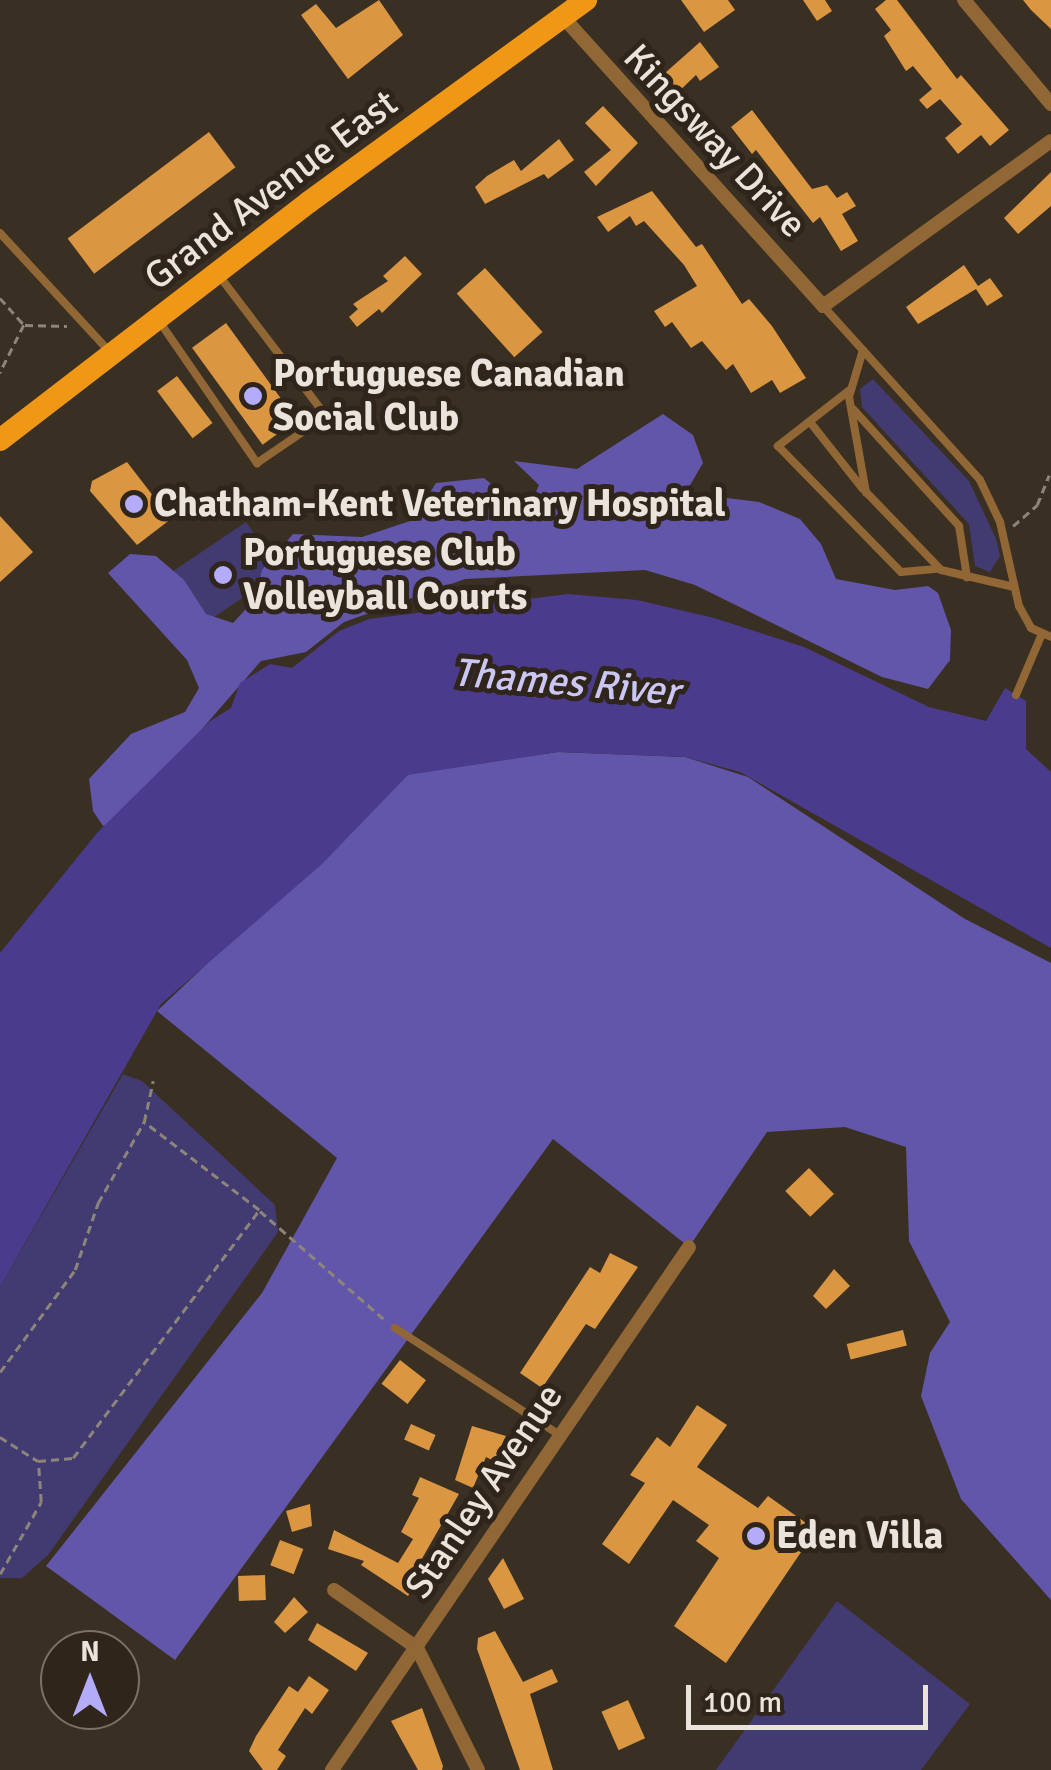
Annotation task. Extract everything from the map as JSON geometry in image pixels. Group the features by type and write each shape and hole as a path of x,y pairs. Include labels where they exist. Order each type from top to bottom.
{"main road":[{"name":"Grand Avenue East","path":"0,440 586,0"}],"street":[{"path":"964,0 1051,104"},
{"name":"Kingsway Drive","path":"563,17 823,306"},
{"path":"823,306 1051,140"},
{"name":"Stanley Avenue","path":"332,1770 690,1247"},
{"path":"334,1590 416,1648 478,1770"}],"lane":[{"path":"0,234 112,354"},
{"path":"158,319 258,463 326,416 217,274"},
{"path":"823,306 967,462 1003,535 1026,620 1046,636 1016,695"},
{"path":"864,350 852,388 851,406 866,492"},
{"path":"852,388 778,446 901,572 924,565 1014,587"},
{"path":"851,406 959,526 967,578"},
{"path":"810,422 866,492 941,570"},
{"path":"395,1328 560,1435"}],"path":[{"path":"0,298 24,325 83,326"},
{"path":"0,373 24,325"},
{"path":"1003,535 1036,505 1048,475"},
{"path":"0,1372 75,1270 98,1203 144,1122 153,1081"},
{"path":"144,1122 260,1210 395,1328"},
{"path":"0,1437 38,1461 73,1458 260,1210"},
{"path":"0,1574 41,1502 38,1461"}],"shaded area":[{"path":"873,379 969,481 1000,556 990,572 975,566 969,524 862,407 860,389"},
{"path":"663,414 693,435 703,463 686,492 692,503 719,497 759,502 800,519 821,544 836,579 895,590 928,586 938,593 951,630 950,660 928,689 882,677 695,585 645,570 465,579 344,622 306,652 261,661 122,821 103,826 93,811 89,779 131,734 185,712 199,688 187,660 108,573 130,554 156,556 184,580 206,614 233,623 255,599 262,570 293,534 362,537 413,520 436,483 484,478 501,492 533,499 539,485 514,461 577,469"},
{"name":"Portuguese Club Volleyball Courts","path":"246,522 280,573 199,627 165,577"},
{"path":"558,752 685,757 748,777 965,919 1051,963 1051,1600 961,1499 921,1396 930,1353 950,1322 909,1241 906,1147 845,1127 767,1132 689,1247 553,1139 175,1660 140,1634 140,1630 134,1630 46,1566 262,1293 337,1158 157,1011 408,774"},
{"path":"123,1074 142,1081 275,1205 278,1232 48,1555 22,1578 0,1578 0,1287"},
{"path":"837,1601 970,1704 921,1770 716,1770"}],"water":[{"name":"Thames River","path":"568,594 637,600 714,618 804,647 929,707 986,721 1005,688 1026,701 1026,749 1051,772 1051,948 740,772 685,757 558,752 408,775 322,864 161,1004 0,1287 0,953 97,833 210,721 231,708 240,683 270,664 292,668 339,631 369,619"}],"building":[{"path":"379,0 403,35 348,79 301,15 316,4 336,28"},
{"path":"681,0 728,0 735,10 704,32"},
{"path":"803,0 825,0 832,11 817,21"},
{"path":"886,0 897,0 957,79 961,75 1009,130 990,146 981,135 958,154 945,138 962,124 940,99 927,109 919,100 932,89 913,66 906,71 884,36 891,30 875,9"},
{"path":"1023,0 1051,0 1051,29 1031,10"},
{"path":"700,42 719,67 700,81 696,75 672,98 656,81"},
{"path":"603,106 638,143 596,186 584,172 611,150 585,123"},
{"path":"752,110 812,189 827,185 837,198 847,192 856,206 842,214 858,241 841,251 820,217 813,223 756,150 752,154 731,127"},
{"path":"209,132 235,167 94,274 68,239"},
{"path":"559,139 574,160 548,179 544,174 485,204 475,187 487,176 514,160 521,171"},
{"path":"1051,172 1051,206 1018,234 1004,218"},
{"path":"652,191 696,247 702,244 742,304 749,299 772,326 806,378 780,393 772,380 751,393 733,364 726,370 702,341 691,348 672,322 665,327 654,311 697,286 684,265 644,221 636,226 630,216 608,232 597,217"},
{"path":"405,256 422,274 382,313 379,309 357,327 349,317 358,309 353,304 388,281 383,276"},
{"path":"964,265 978,286 990,278 1003,296 987,306 976,289 918,324 906,307"},
{"path":"485,268 543,332 514,357 457,293"},
{"name":"Portuguese Canadian Social Club","path":"226,323 297,420 263,445 192,348"},
{"path":"177,376 213,423 193,438 157,391"},
{"name":"Chatham-Kent Veterinary Hospital","path":"127,462 171,519 137,545 90,491 92,481"},
{"path":"0,516 33,552 0,582"},
{"path":"809,1168 834,1194 810,1217 785,1191"},
{"path":"610,1253 638,1267 595,1329 586,1324 542,1388 520,1373 590,1267 600,1273"},
{"path":"834,1269 850,1286 826,1309 813,1296"},
{"path":"903,1330 907,1346 851,1360 847,1344"},
{"path":"400,1360 426,1380 408,1404 382,1384"},
{"name":"Eden Villa","path":"697,1405 727,1425 697,1467 758,1508 768,1496 816,1530 726,1663 674,1626 719,1558 696,1541 709,1525 673,1500 629,1564 602,1544 645,1483 630,1475 657,1437 670,1447"},
{"path":"411,1424 436,1435 429,1451 404,1440"},
{"path":"472,1426 506,1436 494,1461 486,1457 473,1488 455,1480"},
{"path":"420,1477 459,1494 412,1576 418,1579 408,1596 361,1565 364,1561 328,1549 334,1530 398,1563 413,1539 401,1532 419,1498 412,1495"},
{"path":"310,1504 312,1526 292,1532 286,1511"},
{"path":"280,1540 303,1549 294,1574 270,1565"},
{"path":"503,1558 524,1599 504,1609 488,1579"},
{"path":"265,1575 266,1600 239,1601 238,1576"},
{"path":"294,1597 308,1612 285,1633 274,1622"},
{"path":"317,1623 368,1653 356,1671 308,1640"},
{"path":"495,1631 523,1682 552,1669 558,1682 530,1694 553,1770 520,1770 477,1649 478,1638"},
{"path":"309,1676 329,1690 312,1714 305,1708 278,1750 286,1756 277,1770 263,1770 249,1751 256,1736 289,1686 298,1692"},
{"path":"628,1700 645,1738 619,1750 602,1712"},
{"path":"422,1708 442,1770 418,1770 391,1721"}],"place":[{"name":"Portuguese Canadian Social Club","path":"253,396"},
{"name":"Chatham-Kent Veterinary Hospital","path":"134,504"},
{"name":"Portuguese Club Volleyball Courts","path":"223,575"},
{"name":"Eden Villa","path":"756,1536"}]}
